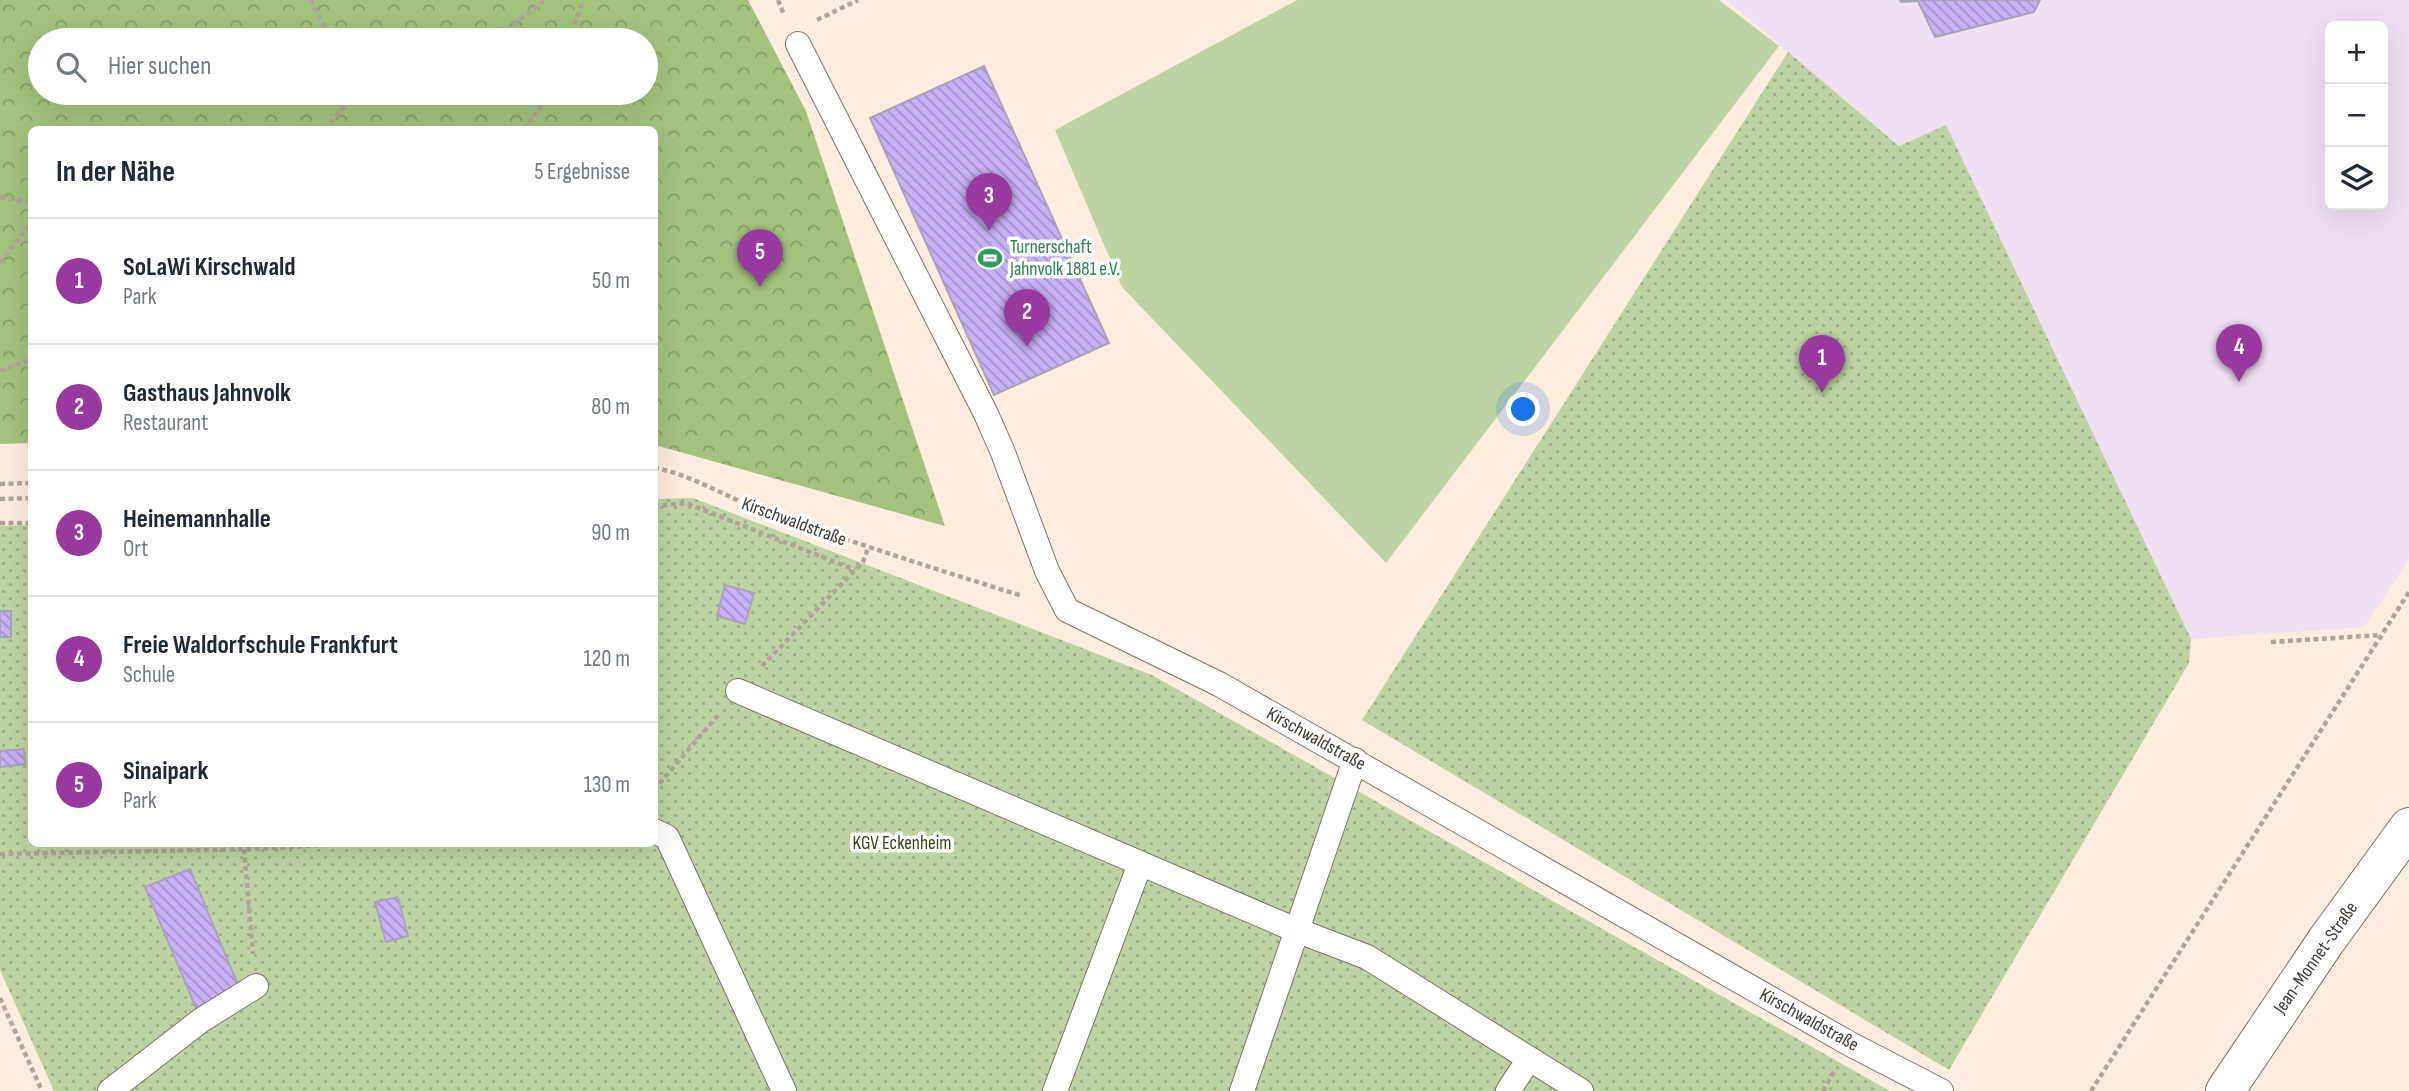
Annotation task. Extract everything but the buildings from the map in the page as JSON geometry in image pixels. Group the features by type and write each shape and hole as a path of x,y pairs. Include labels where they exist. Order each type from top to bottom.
{"main road":[{"name":"Jean-Monnet-Straße","path":"2225,1091 2326,942 2409,827"}],"lane":[{"path":"798,44 985,412 1047,571 1067,610"},
{"name":"Kirschwaldstraße","path":"1067,610 1219,684 1850,1044 1941,1091"},
{"path":"738,691 1296,930 1367,957 1581,1091"},
{"path":"1242,1091 1355,760"},
{"path":"658,833 667,837 785,1091"},
{"path":"1055,1091 1140,864"},
{"path":"110,1091 201,1021 256,986"},
{"path":"1508,1091 1529,1059"}],"path":[{"path":"311,0 325,28"},
{"path":"509,28 545,0"},
{"path":"573,28 582,7 582,0"},
{"path":"814,22 858,0"},
{"path":"328,126 345,105"},
{"path":"527,126 541,105"},
{"path":"0,197 28,202"},
{"path":"0,263 28,227"},
{"path":"0,371 28,360"},
{"name":"Kirschwaldstraße","path":"658,469 668,470 730,498 868,548 1067,610"},
{"path":"0,484 28,483"},
{"path":"0,499 28,498"},
{"path":"658,506 686,503 855,570"},
{"path":"0,523 28,523"},
{"path":"658,785 738,691 863,562 868,548"},
{"path":"2091,1091 2409,592"},
{"path":"2271,642 2382,635"},
{"path":"0,854 282,847"},
{"path":"244,849 256,986"},
{"path":"0,998 42,1091"}],"shaded area":[{"path":"1726,0 2409,0 2409,559 2364,627 2191,639 1946,126 1900,146"}],"green space":[{"path":"0,0 748,0 806,111 945,526 658,446 658,126 28,126 28,443 0,444"},
{"path":"1297,0 1719,0 1779,46 1386,563 1122,287 1055,130"},
{"path":"1788,52 1899,146 1946,125 2191,639 2189,663 1949,1070 1362,720"},
{"name":"KGV Eckenheim","path":"693,498 1152,675 1890,1091 54,1091 0,970 0,526 28,525 28,847 658,847 658,499"}],"place":[{"name":"Heinemannhalle","path":"989,231"},
{"name":"Turnerschaft Jahnvolk 1881 e.V.","path":"990,258"},
{"name":"Sinaipark","path":"760,287"},
{"name":"Gasthaus Jahnvolk","path":"1027,347"},
{"name":"Freie Waldorfschule Frankfurt","path":"2239,382"},
{"name":"SoLaWi Kirschwald","path":"1822,393"}]}
